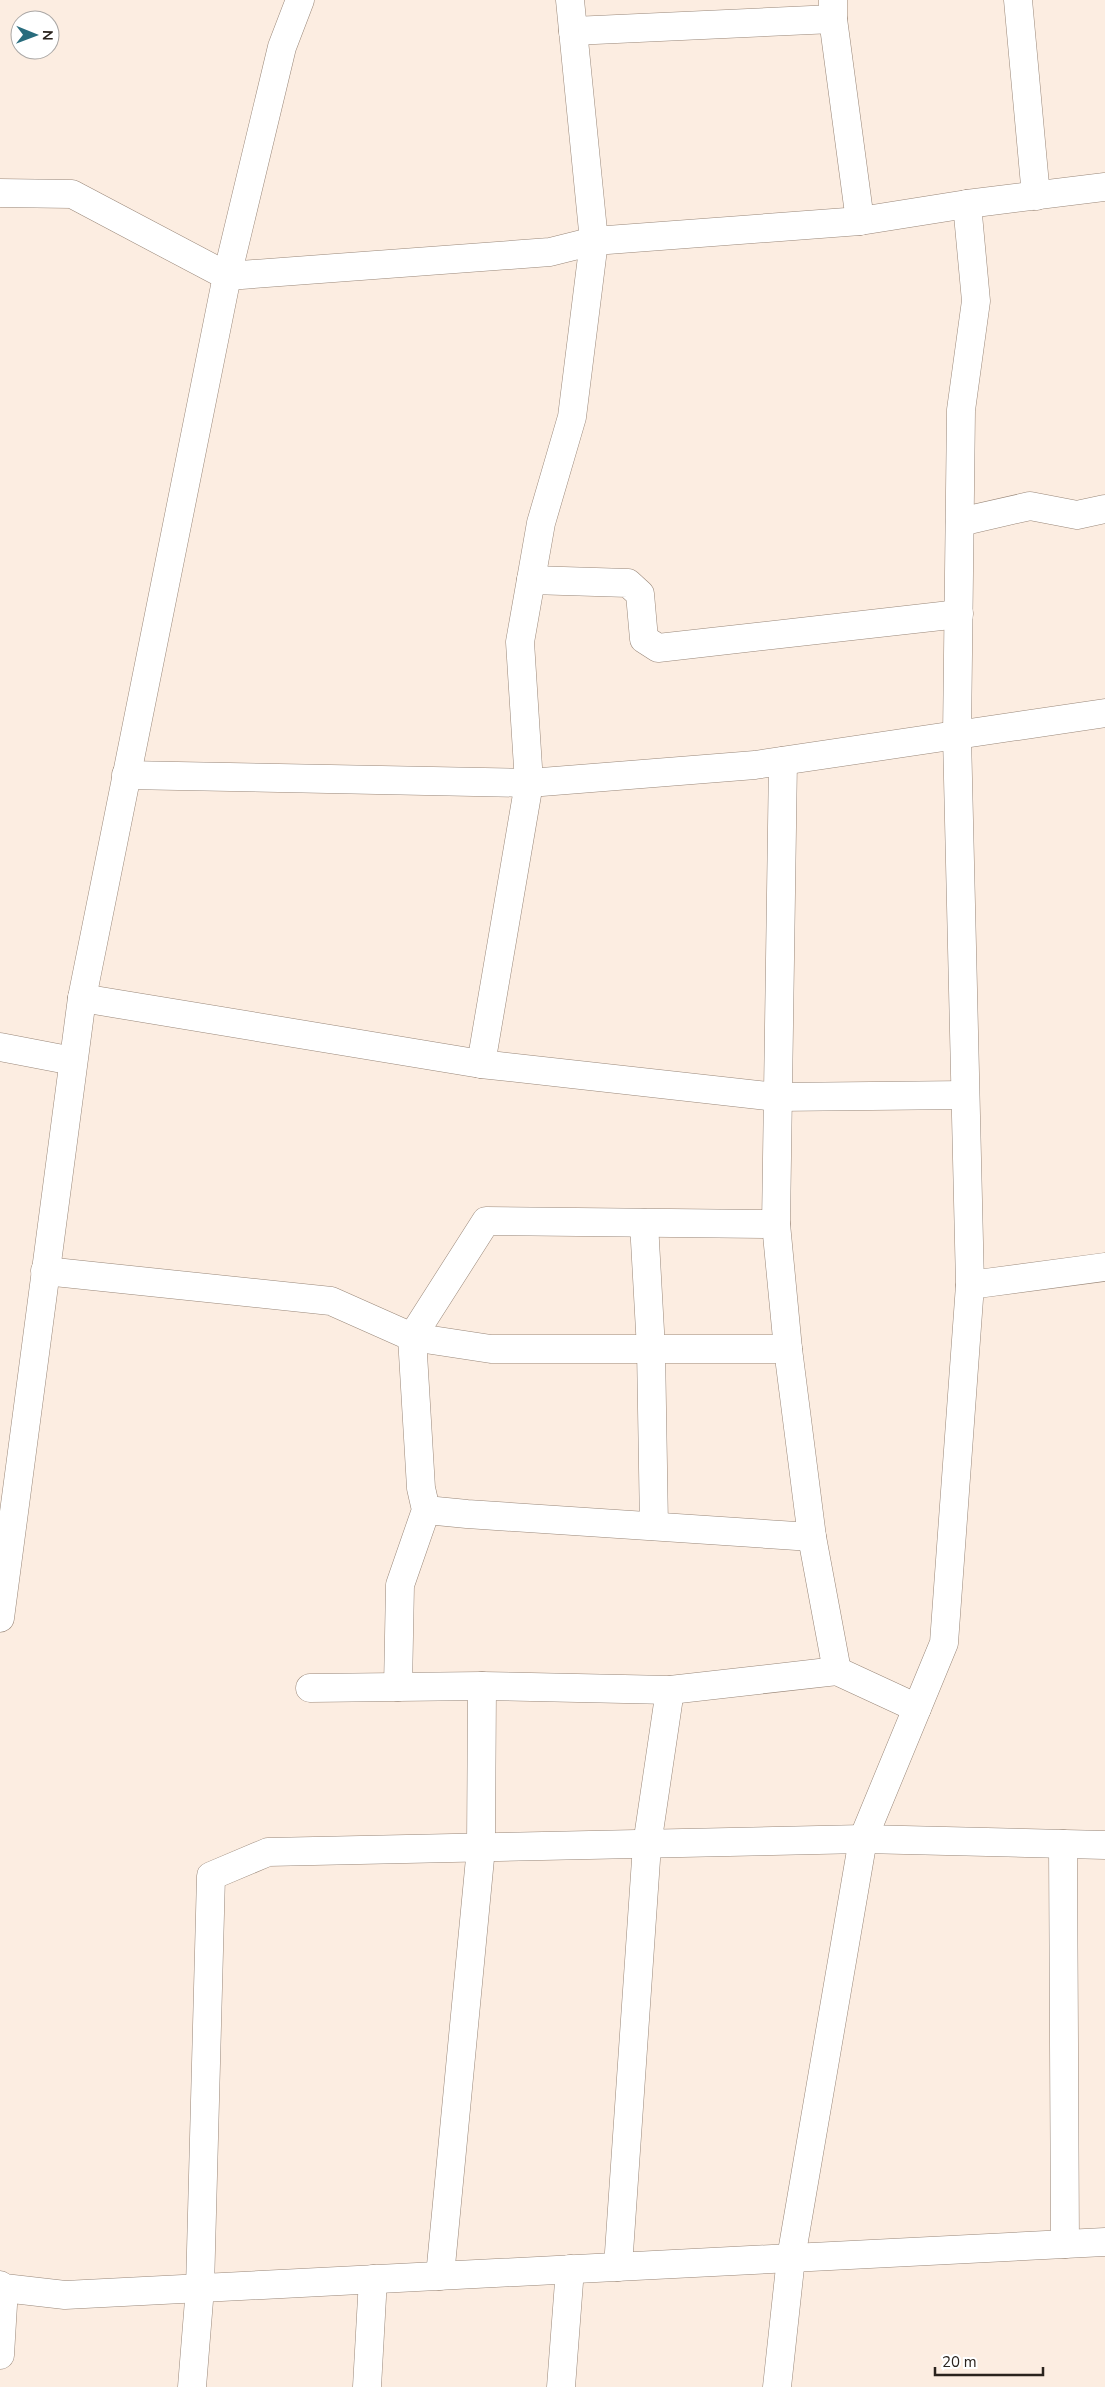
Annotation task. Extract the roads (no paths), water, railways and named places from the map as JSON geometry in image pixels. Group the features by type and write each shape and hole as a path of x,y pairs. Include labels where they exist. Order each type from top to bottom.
{"street":[{"path":"0,1618 82,998 227,276 282,47 300,0"},
{"path":"481,1064 529,783 520,642 541,523 572,417 594,241 570,0"},
{"path":"1018,0 1036,196"},
{"path":"572,31 833,10 860,221"},
{"path":"0,193 72,194 227,276 550,252 594,241 860,221 967,204 1105,187"},
{"path":"777,2387 791,2258 862,1839 944,1643 970,1286 957,736 961,410 976,301 967,204"},
{"path":"960,522 1030,506 1077,515 1105,509"},
{"path":"531,580 628,583 640,594 644,640 658,648 959,614"},
{"path":"126,775 529,783 755,766 1105,713"},
{"path":"783,761 776,1224 788,1349 812,1537 838,1671"},
{"path":"82,998 481,1064 777,1097 966,1095"},
{"path":"0,1047 73,1062"},
{"path":"398,1687 400,1585 426,1510 421,1488 412,1337 486,1222 776,1224"},
{"path":"644,1223 651,1349 654,1526"},
{"path":"970,1286 1105,1267"},
{"path":"45,1270 331,1301 412,1337 491,1349 788,1349"},
{"path":"426,1510 812,1537"},
{"path":"310,1688 482,1686 670,1690 838,1671 917,1708"},
{"path":"440,2276 481,1848 482,1686"},
{"path":"618,2267 647,1845 670,1690"},
{"path":"192,2387 200,2288 211,1876 268,1852 862,1839 1105,1845"},
{"path":"1062,1844 1065,2244"},
{"path":"0,2355 2,2287 65,2295 1105,2242"},
{"path":"561,2387 570,2270"},
{"path":"367,2387 372,2280"}]}
